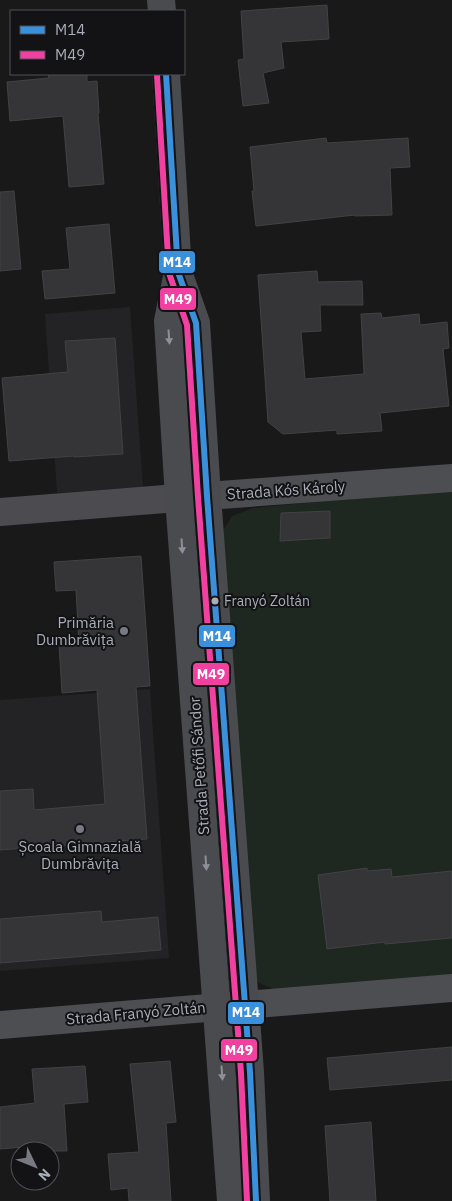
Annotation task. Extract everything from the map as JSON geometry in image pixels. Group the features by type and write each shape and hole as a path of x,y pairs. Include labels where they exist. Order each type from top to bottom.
{"main road":[{"name":"Strada Petőfi Sándor","path":"166,75 178,272 168,321 179,498 232,1201"},
{"name":"Strada Petőfi Sándor","path":"178,272 196,323 245,1004 256,1201"}],"street":[{"name":"Strada Kós Károly","path":"0,512 452,478"},
{"name":"Strada Franyó Zoltán","path":"0,1025 452,988"}],"shaded area":[{"path":"130,307 143,487 57,493 45,314"},
{"path":"452,488 452,979 276,990 259,983 249,970 220,535 232,516 253,508"},
{"name":"Școala Gimnazială Dumbrăvița","path":"150,689 169,958 0,971 0,700"}],"building":[{"path":"327,5 329,39 281,42 284,68 263,73 269,103 243,106 238,60 244,59 241,11"},
{"path":"48,75 87,75 87,82 97,81 104,184 69,187 63,116 10,121 7,82 49,78"},
{"path":"326,138 327,143 408,138 410,167 390,168 392,215 355,215 256,226 250,147"},
{"path":"14,191 21,269 0,271 0,192"},
{"path":"109,224 115,293 45,299 42,271 70,269 66,228"},
{"path":"317,271 318,282 362,281 363,305 320,305 321,331 301,332 305,379 364,374 361,314 381,313 382,318 419,314 420,325 447,322 449,348 443,349 449,406 380,413 382,431 337,434 337,430 283,434 268,422 258,275"},
{"path":"115,338 123,454 9,461 2,378 68,372 65,341"},
{"path":"330,511 330,538 280,541 281,513"},
{"path":"141,556 150,686 136,687 147,839 0,850 0,791 33,789 34,810 105,804 97,690 62,693 59,644 79,643 76,590 56,591 54,562"},
{"path":"367,868 367,871 391,869 392,877 452,871 452,938 385,944 385,942 327,949 318,875"},
{"path":"101,911 102,922 158,917 161,950 0,963 0,919"},
{"path":"452,1047 452,1080 330,1090 327,1058"},
{"path":"170,1061 176,1122 166,1123 171,1201 129,1201 128,1188 111,1190 108,1154 139,1152 130,1064"},
{"path":"85,1066 88,1102 64,1104 67,1151 60,1151 60,1141 10,1141 10,1148 0,1149 0,1107 35,1103 32,1069"},
{"path":"371,1122 376,1201 330,1201 325,1126"}],"transit line":[{"name":"M49","path":"157,75 169,273 187,325 241,1073 247,1201"},
{"name":"M14","path":"166,75 178,272 196,323 250,1072 256,1201"}],"place":[{"name":"Franyó Zoltán","path":"215,601"},
{"name":"Primăria Dumbrăvița","path":"124,631"},
{"name":"Școala Gimnazială Dumbrăvița","path":"80,829"}]}
